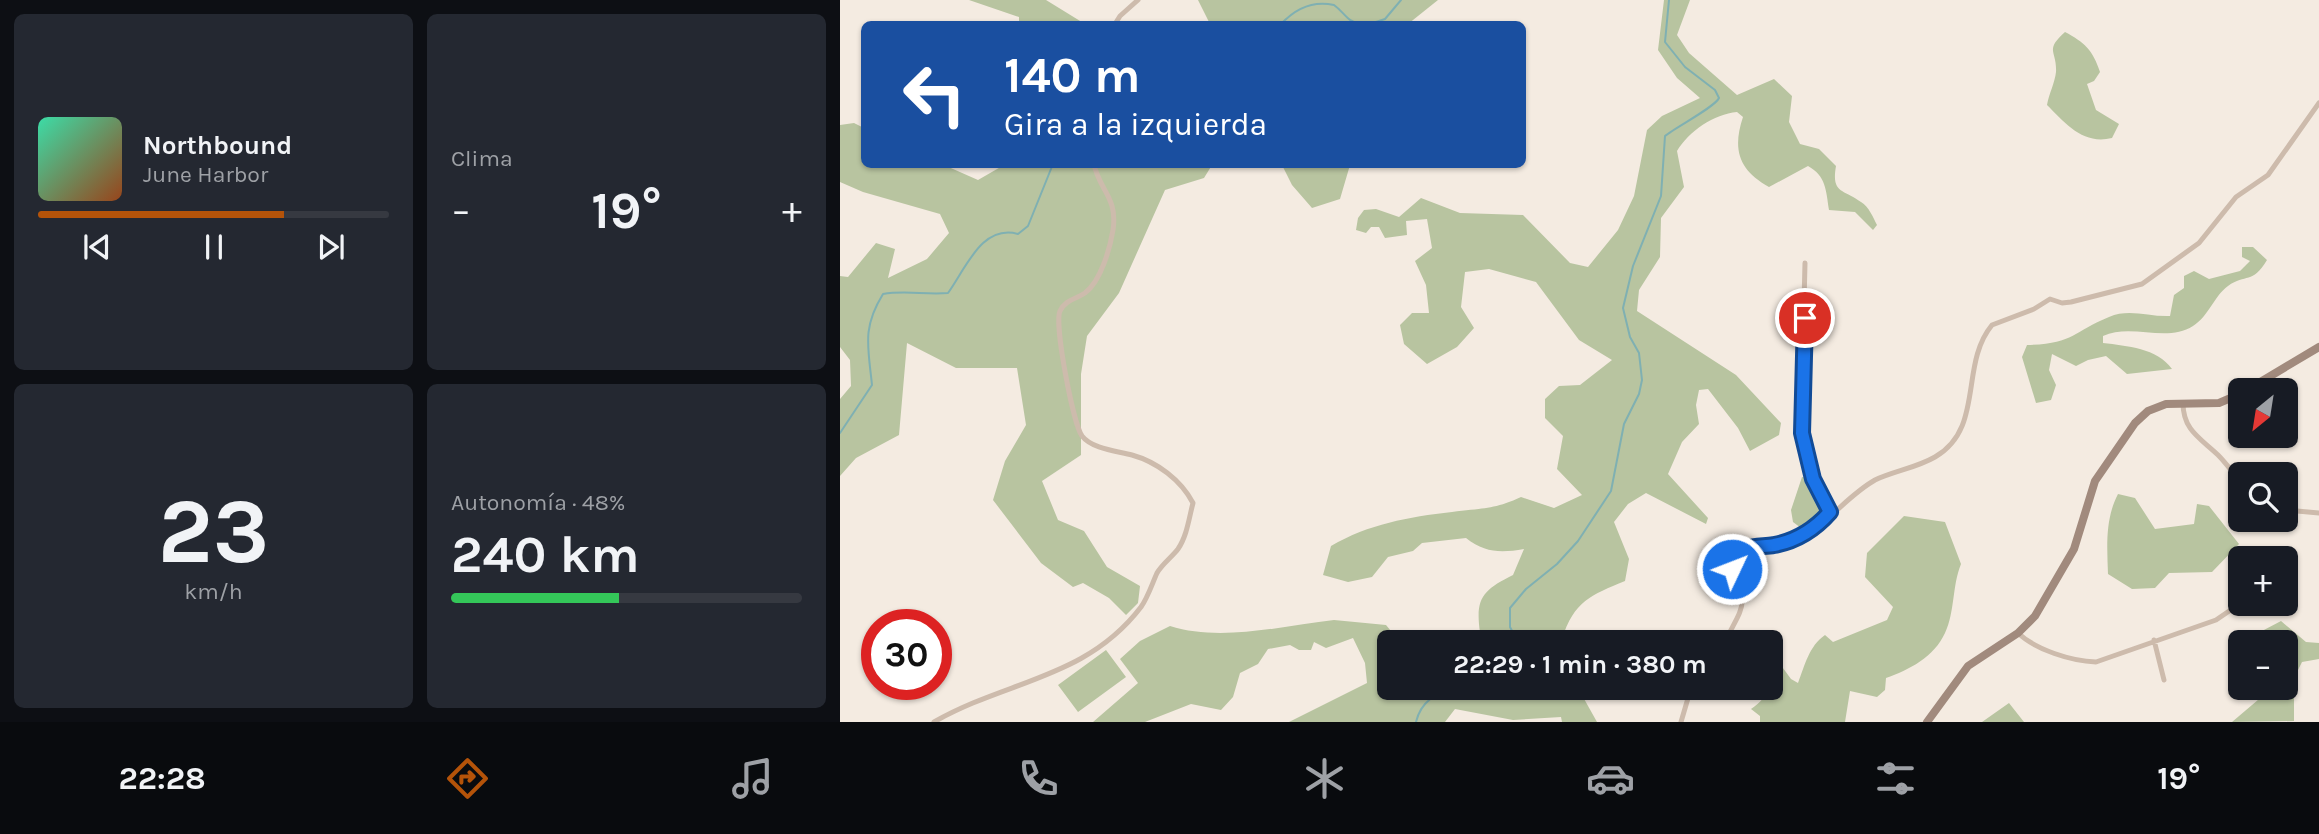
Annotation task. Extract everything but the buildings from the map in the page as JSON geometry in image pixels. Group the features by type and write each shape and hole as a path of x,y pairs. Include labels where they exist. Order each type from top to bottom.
{"street":[{"path":"1117,21 1138,0"},
{"path":"1729,630 1740,611 1742,600 1731,574 1738,556 1753,546 1773,546 1803,535 1830,512 1877,480 1923,463 1954,442 1964,424 1978,358 1992,325 2041,306 2050,299 2062,303 2071,302 2147,281 2199,243 2236,197 2268,175 2319,103"},
{"path":"934,722 995,693 1031,683 1108,643 1142,606 1158,571 1185,535 1193,503 1185,489 1163,471 1134,456 1087,441 1080,430 1069,393 1057,320 1065,304 1084,294 1091,285 1106,256 1113,233 1113,206 1096,168"},
{"path":"1805,263 1801,423 1813,479 1830,512"},
{"path":"2267,378 2319,347"},
{"path":"1927,722 1968,666 2018,634 2035,616 2081,534 2088,495 2106,462 2135,423 2148,411 2166,404 2219,403 2228,399"},
{"path":"2183,403 2183,414 2195,437 2228,467"},
{"path":"2298,511 2319,513"},
{"path":"2018,634 2077,660 2095,662 2216,620 2228,612"},
{"path":"2154,640 2164,680"},
{"path":"1681,722 1687,700"}],"green space":[{"path":"969,0 1046,0 1080,21 1019,21 1019,17"},
{"path":"1198,0 1438,0 1412,21 1208,21"},
{"path":"1664,0 1690,0 1677,35 1689,53 1737,95 1774,79 1792,96 1789,122 1800,144 1819,149 1836,166 1837,186 1864,204 1877,225 1873,230 1855,212 1829,210 1822,179 1808,166 1769,187 1751,174 1738,149 1743,117 1737,112 1720,116 1703,125 1688,137 1677,151 1684,187 1661,218 1660,257 1639,290 1637,311 1736,375 1781,423 1779,435 1750,451 1738,428 1708,389 1699,390 1696,405 1699,424 1682,442 1668,474 1708,518 1706,524 1646,493 1628,504 1614,522 1629,559 1625,581 1585,601 1572,616 1565,630 1480,630 1479,611 1483,596 1494,585 1513,575 1524,549 1494,551 1480,547 1466,538 1422,543 1413,551 1388,557 1372,577 1348,582 1323,575 1331,546 1374,527 1420,516 1495,506 1521,497 1554,508 1582,495 1557,469 1563,436 1545,418 1545,399 1559,386 1580,385 1612,360 1579,340 1536,282 1489,269 1465,272 1461,307 1474,328 1457,347 1427,364 1404,344 1400,325 1412,313 1429,313 1426,285 1415,261 1432,248 1427,219 1406,221 1407,235 1385,238 1379,227 1371,227 1366,233 1356,230 1358,218 1364,210 1376,209 1399,217 1421,198 1460,213 1523,215 1570,263 1588,267 1618,230 1634,196 1647,130 1662,116 1700,98 1677,78 1658,50"},
{"path":"2065,32 2087,48 2097,64 2100,72 2094,81 2087,84 2096,110 2119,124 2112,138 2084,136 2068,126 2047,105 2056,72 2053,47"},
{"path":"854,123 861,126 861,168 951,168 978,180 999,168 1210,168 1204,178 1165,190 1119,293 1087,336 1081,374 1081,455 1042,481 1058,520 1084,531 1107,567 1140,586 1138,603 1126,615 1109,598 1083,583 1073,587 1041,563 993,500 1005,461 1026,425 1017,368 956,368 907,343 899,435 856,458 840,476 840,399 851,386 850,360 840,347 840,276 848,277 876,243 895,249 888,278 927,259 949,233 940,214 863,192 840,182 840,125"},
{"path":"1284,168 1349,168 1340,199 1312,208 1292,185"},
{"path":"2242,247 2253,247 2267,260 2253,276 2234,282 2223,290 2193,326 2172,333 2125,331 2103,336 2103,343 2150,352 2172,369 2127,374 2106,356 2076,366 2052,354 2049,370 2056,385 2051,400 2036,403 2022,357 2027,345 2064,340 2117,314 2170,316 2174,295 2184,288 2184,276 2194,271 2209,279 2240,271 2250,261 2242,257"},
{"path":"1802,477 1810,478 1826,511 1817,520 1801,528 1793,522 1791,510"},
{"path":"2118,494 2135,498 2155,529 2194,524 2197,504 2209,506 2239,544 2228,546 2228,555 2212,572 2169,573 2155,588 2132,589 2108,574 2107,543"},
{"path":"1904,516 1945,522 1961,564 1948,625 1940,641 1920,662 1886,678 1885,690 1877,697 1850,691 1845,722 1760,722 1760,716 1751,709 1762,700 1783,700 1783,668 1798,683 1811,650 1825,635 1833,642 1887,620 1893,607 1865,577 1867,553"},
{"path":"1334,620 1386,625 1390,630 1377,630 1377,700 1585,700 1597,722 1562,722 1561,717 1513,720 1455,709 1445,722 1289,722 1367,683 1365,663 1353,638 1326,648 1314,642 1311,650 1299,650 1290,645 1268,649 1258,664 1240,673 1233,697 1221,710 1191,704 1145,722 1093,722 1138,683 1120,659 1140,641 1170,626 1210,633 1273,629"},
{"path":"2281,621 2292,630 2264,630"},
{"path":"2298,635 2306,642 2319,643 2319,659 2302,662 2298,670"},
{"path":"1106,650 1126,677 1078,712 1058,685"},
{"path":"2258,700 2294,700 2294,721 2232,722"},
{"path":"2009,703 2024,722 1982,722"}],"waterway":[{"path":"1379,21 1385,19 1401,0"},
{"path":"1512,630 1510,608 1526,589 1557,564 1578,541 1611,491 1624,424 1639,394 1642,380 1639,353 1630,337 1623,308 1633,266 1661,196 1665,136 1719,98 1715,90 1685,67 1665,42 1669,0"},
{"path":"1284,21 1298,10 1318,4 1334,5 1352,21"},
{"path":"840,433 872,385 869,327 883,294 948,293 976,250 985,242 994,235 1018,234 1028,226 1051,168"},
{"path":"1416,722 1422,708 1430,700"}],"route":[{"path":"1732,569 1738,556 1746,549 1753,546 1773,546 1797,538 1810,531 1830,512 1813,479 1802,433 1805,318"}]}
